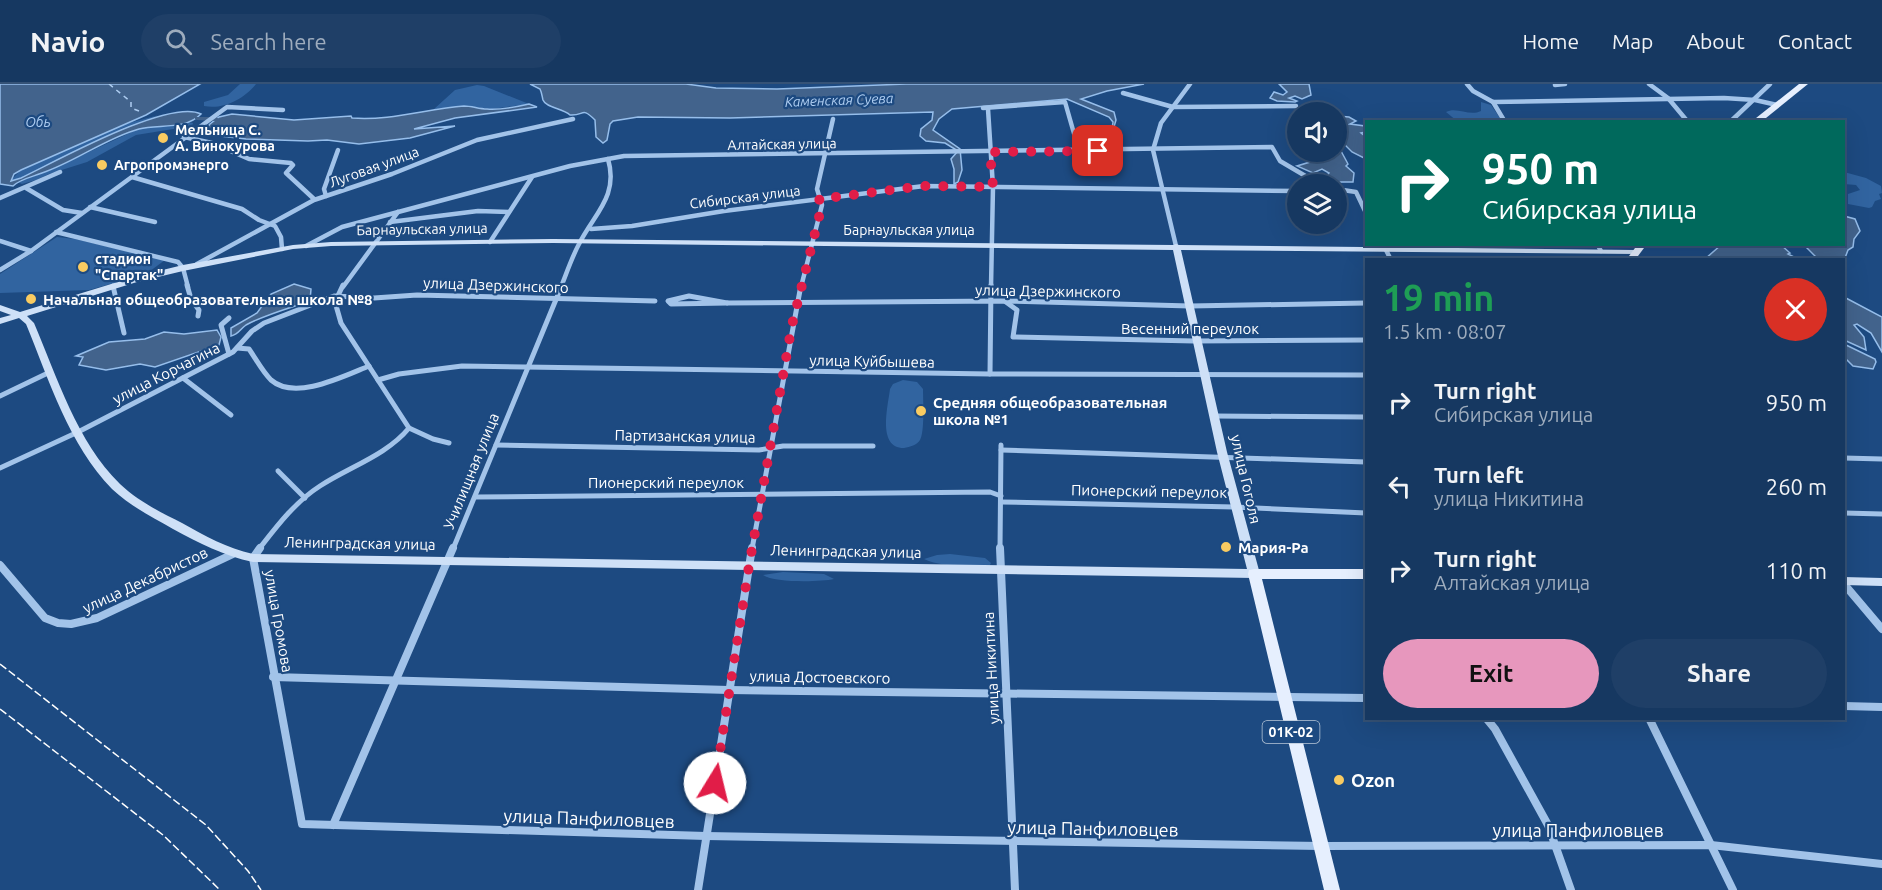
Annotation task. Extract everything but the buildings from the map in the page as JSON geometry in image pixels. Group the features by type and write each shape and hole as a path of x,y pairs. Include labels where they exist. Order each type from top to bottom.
{"main road":[{"path":"1758,120 1802,84"},
{"name":"Ленинградская улица","path":"1254,574 1365,575"},
{"name":"улица Гоголя","path":"1254,574 1282,696 1332,890"}],"street":[{"path":"1153,150 1163,117 1190,84"},
{"path":"1467,84 1473,91 1493,102 1668,98 1755,100 1777,105"},
{"path":"1555,85 1565,84"},
{"path":"1648,84 1668,98 1686,120"},
{"path":"1732,120 1770,84"},
{"path":"1123,93 1173,107 1287,106"},
{"path":"990,374 993,187 985,109 1065,102 1079,151"},
{"path":"1493,102 1504,120"},
{"path":"0,270 31,251 184,137 231,106 253,110 283,110"},
{"name":"Луговая улица","path":"194,266 314,200 393,174 477,140 573,119"},
{"path":"698,890 749,566 797,301 822,205 818,189 823,154 833,119"},
{"path":"184,137 212,143 249,159 291,163 293,165 286,173 314,200"},
{"name":"Алтайская улица","path":"306,246 342,227 532,176 624,156 1272,147 1274,156 1280,163 1305,174"},
{"path":"326,196 324,189 334,164 335,154 339,150"},
{"name":"улица Гоголя","path":"1153,150 1207,375 1234,507 1254,574"},
{"name":"Училищная улица","path":"333,825 448,561 580,241 591,229 611,181 612,172 608,159"},
{"path":"0,198 60,172"},
{"path":"490,242 532,176"},
{"path":"132,177 242,209 274,226 281,237 282,249"},
{"name":"Сибирская улица","path":"591,229 632,226 667,219 924,186 1287,191"},
{"path":"26,188 63,210 82,213"},
{"path":"1347,191 1365,192"},
{"path":"1356,192 1365,211"},
{"path":"90,207 155,222"},
{"path":"398,212 345,282 335,302 341,323 410,428 432,440 449,443"},
{"path":"390,222 468,212 509,212"},
{"path":"56,232 178,262 183,268 191,299 199,310 198,316"},
{"path":"0,241 31,251"},
{"name":"Барнаульская улица","path":"0,321 113,286 183,268 282,249 374,243 580,241 1599,248 1636,252"},
{"path":"113,286 124,333"},
{"name":"улица Дзержинского","path":"338,297 374,298 417,295 655,301"},
{"name":"улица Корчагина","path":"0,468 78,432 229,354 264,323 325,297 338,297"},
{"name":"улица Дзержинского","path":"728,303 712,298 679,298 668,301 671,304 728,303 797,301 1005,301 1190,306 1365,303"},
{"name":"Весенний переулок","path":"1005,301 1017,310 1013,337 1199,341 1365,340"},
{"path":"4,309 21,315"},
{"path":"0,321 10,315 4,309"},
{"name":"улица Громова","path":"21,315 30,323 78,432 93,459 116,486 155,514 233,554 254,558 273,677 302,824"},
{"path":"229,354 221,325 230,318"},
{"path":"237,348 249,349 273,383 285,388 310,387 369,366"},
{"name":"улица Куйбышева","path":"378,380 399,374 462,366 784,372 1365,375"},
{"path":"0,396 50,372"},
{"path":"183,378 231,415"},
{"path":"1215,416 1365,417"},
{"path":"254,558 280,520 305,498 347,468 405,436 410,428"},
{"name":"Партизанская улица","path":"496,445 759,450 770,447 873,446"},
{"name":"улица Никитина","path":"1015,890 1000,570 1001,448 1223,456"},
{"path":"1223,456 1365,462"},
{"path":"1845,458 1882,459"},
{"path":"278,471 305,498"},
{"name":"Пионерский переулок","path":"475,497 990,492 1001,499 1365,512"},
{"path":"1845,513 1882,514"},
{"name":"улица Декабристов","path":"0,565 45,618 68,626 97,618 233,554"},
{"name":"Ленинградская улица","path":"254,558 1254,574"},
{"path":"1845,583 1882,582"},
{"path":"1845,584 1882,628"},
{"name":"улица Достоевского","path":"273,677 729,690 1365,698"},
{"path":"1845,706 1882,707"},
{"path":"1488,720 1495,729 1548,825 1571,890"},
{"path":"1650,720 1733,890"},
{"name":"улица Панфиловцев","path":"302,824 1012,842 1321,846 1711,845 1882,864"}],"shaded area":[{"path":"240,84 256,84 245,94 226,105 204,106 204,102 228,95"},
{"path":"477,85 529,104 492,109 466,106 434,109 455,90"},
{"path":"1481,102 1491,105 1501,120 1456,120 1446,112 1454,110 1477,113 1481,111"},
{"path":"159,115 123,128 21,178 10,181 21,170 125,124"},
{"path":"193,123 192,126 136,135 87,162 22,184 17,182 48,171 136,130 156,125"},
{"path":"1845,172 1866,178 1881,186 1882,193 1879,194 1881,199 1875,201 1869,208 1848,204 1848,194 1860,190 1856,185 1845,184"},
{"name":"стадион \"Спартак\"","path":"57,237 165,260 146,274 89,290 0,293 0,274"},
{"path":"903,380 917,382 923,389 922,436 915,444 904,448 890,441 886,425 890,389 893,384"},
{"path":"950,554 985,558 991,563 990,565 956,566 924,559"},
{"path":"783,572 824,574 834,579 787,581 763,575"}],"water":[{"name":"Обь","path":"0,84 200,84 146,115 21,170 14,174 11,181 139,123 164,115 185,112 201,114 188,122 139,129 127,133 13,186 0,184"},
{"name":"Каменская Суева","path":"530,84 686,84 716,88 777,89 906,84 1144,84 1081,99 1114,112 1116,120 1111,137 1113,122 1109,117 1067,99 952,109 939,119 933,130 960,149 962,170 958,182 954,184 951,159 958,151 945,143 926,141 920,136 921,129 932,120 933,112 730,118 638,117 613,121 610,124 607,140 603,143 596,137 595,120 591,116 585,113 570,115 548,105 543,100 540,89"},
{"path":"1279,84 1309,84 1311,95 1302,99 1295,96 1289,98 1297,101 1295,102 1277,101 1270,98 1274,92 1283,95 1287,92"},
{"path":"529,104 537,107 455,118 414,129 455,126 410,138 359,144 327,140 246,139 202,134 219,117 232,114 294,120 351,116 352,118 366,118 464,106 497,109"},
{"path":"1347,117 1356,121 1350,124 1365,126 1365,132 1361,133 1365,136 1365,158 1347,147"},
{"path":"1310,162 1347,162 1346,166 1354,173 1353,182 1347,182 1347,174 1328,174 1322,169 1313,173 1297,166"},
{"path":"1845,216 1855,219 1860,231 1845,258 1814,258 1815,256 1805,246 1845,246"},
{"path":"1720,246 1782,246 1790,253 1788,254 1796,258 1706,258"},
{"path":"294,284 311,289 310,301 253,321 231,336 231,328 257,313 271,294"},
{"path":"1845,298 1882,317 1882,352 1871,333 1857,324 1854,325 1864,337 1866,350 1845,340"},
{"path":"217,330 221,337 219,345 155,367 140,364 106,370 79,365 83,357 76,356 109,342 145,339 164,332 184,334"},
{"path":"1845,344 1875,359 1876,362 1873,369 1853,366 1845,358"}],"waterway":[{"path":"197,118 216,119"}],"ferry route":[{"path":"109,84 131,102 131,108 139,111"}],"railway":[{"path":"0,664 206,825 248,871 261,890"},
{"path":"0,709 163,835 220,890"}],"place":[{"name":"Мельница С. А. Винокурова","path":"163,138"},
{"name":"Агропромэнерго","path":"102,165"},
{"name":"стадион \"Спартак\"","path":"83,267"},
{"name":"Начальная общеобразовательная школа №8","path":"31,299"},
{"name":"Средняя общеобразовательная школа №1","path":"921,411"},
{"name":"Мария-Ра","path":"1226,547"},
{"name":"Ozon","path":"1339,780"}],"route":[{"path":"715,783 752,549 797,301 822,205 819,199 924,186 993,187 990,152 1098,151"}]}
